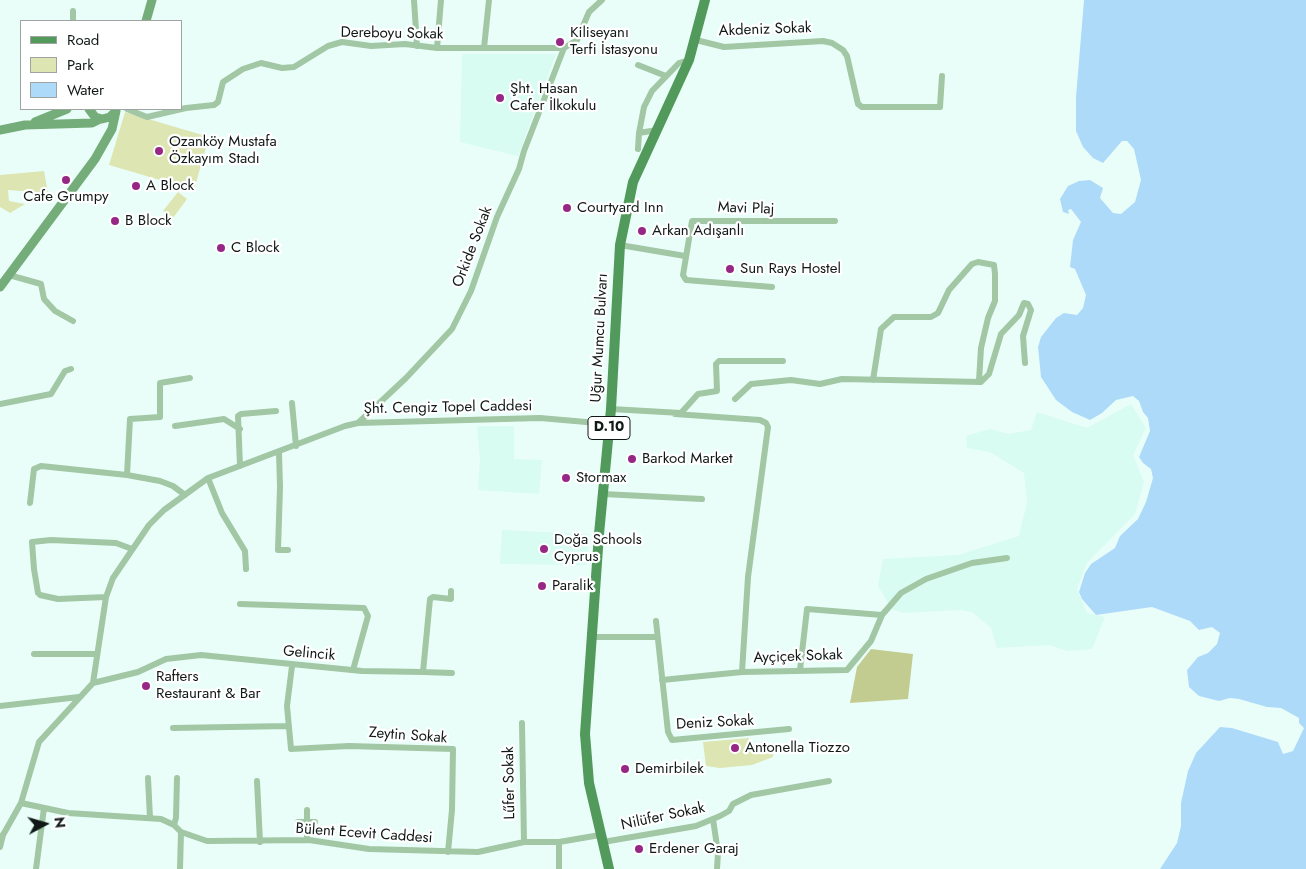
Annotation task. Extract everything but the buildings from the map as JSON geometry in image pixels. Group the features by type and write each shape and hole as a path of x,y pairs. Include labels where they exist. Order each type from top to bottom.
{"main road":[{"name":"Uğur Mumcu Bulvarı","path":"609,869 586,757 590,637 611,409 620,245 634,182 689,60 696,40 705,0"}],"street":[{"path":"146,20 152,0"},
{"path":"414,0 417,46"},
{"path":"436,48 440,0"},
{"path":"484,48 489,0"},
{"path":"564,48 577,40 590,12 602,0"},
{"path":"73,11 73,20"},
{"name":"Akdeniz Sokak","path":"696,40 724,47 823,40 832,43 843,50 847,56 858,104 862,107 940,106 942,76"},
{"name":"Dereboyu Sokak","path":"182,109 214,105 218,102 222,82 243,69 261,63 282,68 294,67 328,46 342,42 371,46 436,48 564,48"},
{"name":"Orkide Sokak","path":"358,423 406,378 452,330 471,290 490,242 497,217 519,169 524,151 564,48"},
{"path":"638,149 644,107 652,91 679,63 689,60"},
{"path":"638,65 666,76"},
{"path":"0,130 25,125 64,110"},
{"path":"90,110 92,114 101,119 109,136"},
{"path":"25,125 92,123 110,117 117,110"},
{"path":"0,287 84,174 109,136 117,110"},
{"name":"Dereboyu Sokak","path":"130,110 148,117 178,110"},
{"path":"639,133 657,130"},
{"name":"Mavi Plaj","path":"685,256 692,221 835,221"},
{"path":"620,245 685,256 683,275 688,282 772,287"},
{"path":"873,380 878,338 885,324 894,318 931,317 938,313 949,290 972,264 978,262 994,265 995,274 995,301 988,318 981,348 979,382"},
{"path":"9,275 41,284 44,299 55,311 73,321"},
{"path":"736,399 751,384 791,380 820,384 842,379 979,382 989,374 1002,334 1019,315 1024,303 1030,306 1031,310 1024,336 1025,362"},
{"path":"675,414 685,411 698,394 717,391 716,364 719,361 783,361"},
{"path":"0,404 51,394 65,371 71,370"},
{"path":"127,475 130,419 160,417 160,383 190,378"},
{"path":"292,403 296,446"},
{"path":"611,409 760,420 768,427 748,577 742,672"},
{"path":"240,466 238,416 241,414 276,411"},
{"name":"Şht. Cengiz Topel Caddesi","path":"94,683 96,654 106,598 113,578 148,525 208,478 345,426 358,423 540,418 609,424"},
{"path":"175,426 221,419 240,429"},
{"path":"279,452 278,550 288,550"},
{"path":"30,503 34,469 37,467 127,475 167,483 185,495"},
{"path":"208,478 222,513 245,551 246,569"},
{"path":"602,494 702,500"},
{"path":"106,598 58,599 40,595 34,569 32,542 51,540 116,543 132,549"},
{"name":"Ayçiçek Sokak","path":"662,680 742,672 847,670 871,641 882,615 901,593 926,580 972,563 1007,558"},
{"path":"424,672 430,599 433,597 451,599 451,591"},
{"path":"240,604 364,608 368,616 353,670"},
{"path":"800,670 808,609 882,615"},
{"name":"Deniz Sokak","path":"656,621 668,732 672,740 789,729"},
{"path":"590,637 657,637"},
{"path":"34,654 96,654"},
{"name":"Gelincik","path":"94,683 138,672 166,659 189,656 232,658 292,666 353,670 452,673"},
{"path":"173,728 288,726 287,706 292,666"},
{"path":"0,847 2,835 21,803 39,742 94,683"},
{"path":"0,706 79,697"},
{"name":"Lűfer Sokak","path":"522,723 524,842"},
{"name":"Zeytin Sokak","path":"288,726 291,749 349,746 453,749 452,810 448,852"},
{"path":"148,778 150,818"},
{"path":"174,825 176,818 177,778"},
{"path":"257,781 260,842"},
{"name":"Nilüfer Sokak","path":"602,838 696,826 713,819 751,795 829,781"},
{"name":"Bülent Ecevit Caddesi","path":"21,803 68,813 161,819 174,825 181,832 207,841 260,842 307,840 369,849 484,852 524,842 559,842 602,838"},
{"path":"36,869 44,808"},
{"path":"307,810 307,840"},
{"path":"713,819 718,853 717,869"},
{"path":"298,822 315,822"},
{"path":"180,869 181,832"},
{"path":"559,842 559,869"}],"shaded area":[{"name":"Şht. Hasan Cafer İlkokulu","path":"462,54 556,54 518,156 460,142"},
{"path":"1131,404 1146,428 1133,455 1144,482 1135,514 1087,563 1077,589 1087,613 1105,617 1092,649 1067,651 1050,645 997,648 991,628 972,612 961,610 904,613 891,609 878,585 883,559 958,555 1019,536 1027,503 1024,473 990,452 967,448 966,436 990,429 1009,434 1031,430 1037,412 1087,428"},
{"path":"477,426 514,426 514,459 542,460 539,494 478,490 480,459"},
{"name":"Doğa Schools Cyprus","path":"502,530 589,534 587,565 500,564"}],"green space":[{"name":"Ozanköy Mustafa Özkayım Stadı","path":"125,112 209,137 194,190 109,165"},
{"path":"44,171 48,193 8,190 9,201 25,204 10,213 0,207 0,175"},
{"path":"178,192 187,199 173,218 163,211"},
{"path":"871,649 913,654 908,699 850,703 857,667"},
{"path":"749,738 751,745 774,743 773,757 752,765 720,768 706,766 703,742"}],"water":[{"path":"1084,0 1306,0 1306,869 1160,869 1177,843 1181,826 1181,803 1188,771 1196,753 1220,727 1232,728 1278,742 1283,754 1293,751 1304,728 1299,723 1299,718 1281,708 1267,707 1239,699 1230,698 1219,701 1199,696 1189,687 1187,670 1198,657 1208,653 1217,644 1220,633 1212,627 1199,630 1190,621 1152,607 1096,615 1082,599 1079,592 1085,573 1091,564 1115,548 1120,536 1138,519 1146,502 1153,478 1151,469 1139,457 1150,431 1148,418 1143,412 1139,401 1133,396 1116,400 1102,413 1090,420 1072,412 1056,400 1041,377 1038,347 1041,337 1056,318 1064,313 1077,315 1083,308 1086,295 1075,269 1070,267 1073,240 1081,222 1071,209 1068,210 1069,214 1063,212 1060,199 1068,186 1079,181 1090,180 1103,188 1100,198 1113,213 1121,214 1135,202 1141,180 1134,149 1127,141 1122,141 1103,163 1093,158 1083,147 1076,131 1076,97"}],"place":[{"name":"Kiliseyanı Terfi İstasyonu","path":"560,42"},
{"name":"Şht. Hasan Cafer İlkokulu","path":"500,98"},
{"name":"Ozanköy Mustafa Özkayım Stadı","path":"159,151"},
{"name":"Cafe Grumpy","path":"66,180"},
{"name":"A Block","path":"136,186"},
{"name":"Courtyard Inn","path":"567,208"},
{"name":"B Block","path":"115,221"},
{"name":"Arkan Adışanlı","path":"642,231"},
{"name":"C Block","path":"221,248"},
{"name":"Sun Rays Hostel","path":"730,269"},
{"name":"Barkod Market","path":"632,459"},
{"name":"Stormax","path":"566,478"},
{"name":"Doğa Schools Cyprus","path":"544,549"},
{"name":"Paralik","path":"542,586"},
{"name":"Rafters Restaurant & Bar","path":"146,686"},
{"name":"Antonella Tiozzo","path":"735,748"},
{"name":"Demirbilek","path":"625,769"},
{"name":"Erdener Garaj","path":"639,849"}]}
